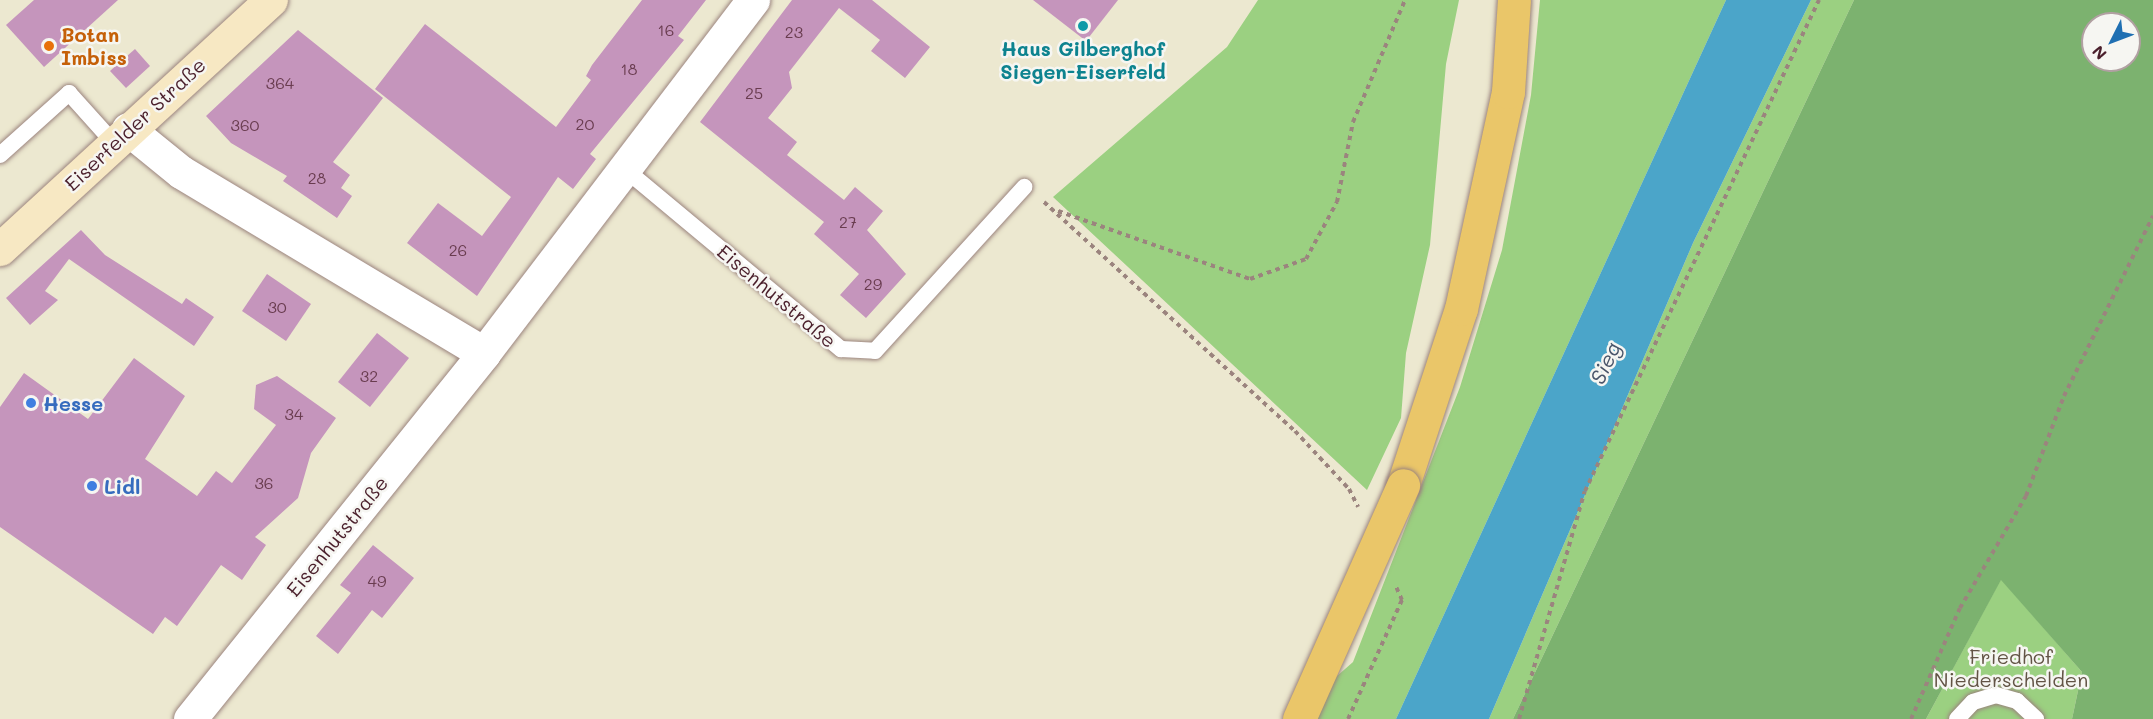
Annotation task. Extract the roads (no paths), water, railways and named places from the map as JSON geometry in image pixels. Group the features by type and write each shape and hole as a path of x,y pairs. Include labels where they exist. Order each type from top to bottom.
{"highway":[{"path":"1299,719 1403,485 1461,309 1508,92 1514,0"}],"main road":[{"name":"Eiserfelder Straße","path":"0,249 270,0"}],"street":[{"name":"Eisenhutstraße","path":"190,719 484,353 626,170 753,0"},
{"path":"121,136 484,353"}],"lane":[{"path":"0,155 69,93 121,136"},
{"name":"Eisenhutstraße","path":"626,170 841,349 875,351 1024,186"},
{"path":"1957,719 1973,702 1996,695 2017,701 2036,719"}],"water":[{"name":"Sieg","path":"1726,0 1811,0 1693,243 1489,719 1396,719"}],"place":[{"name":"Haus Gilberghof Siegen-Eiserfeld","path":"1083,26"},
{"name":"Botan Imbiss","path":"49,46"},
{"name":"Hesse","path":"31,403"},
{"name":"Lidl","path":"92,486"}],"park label":[{"name":"Friedhof Niederschelden","path":"2011,668"}]}
